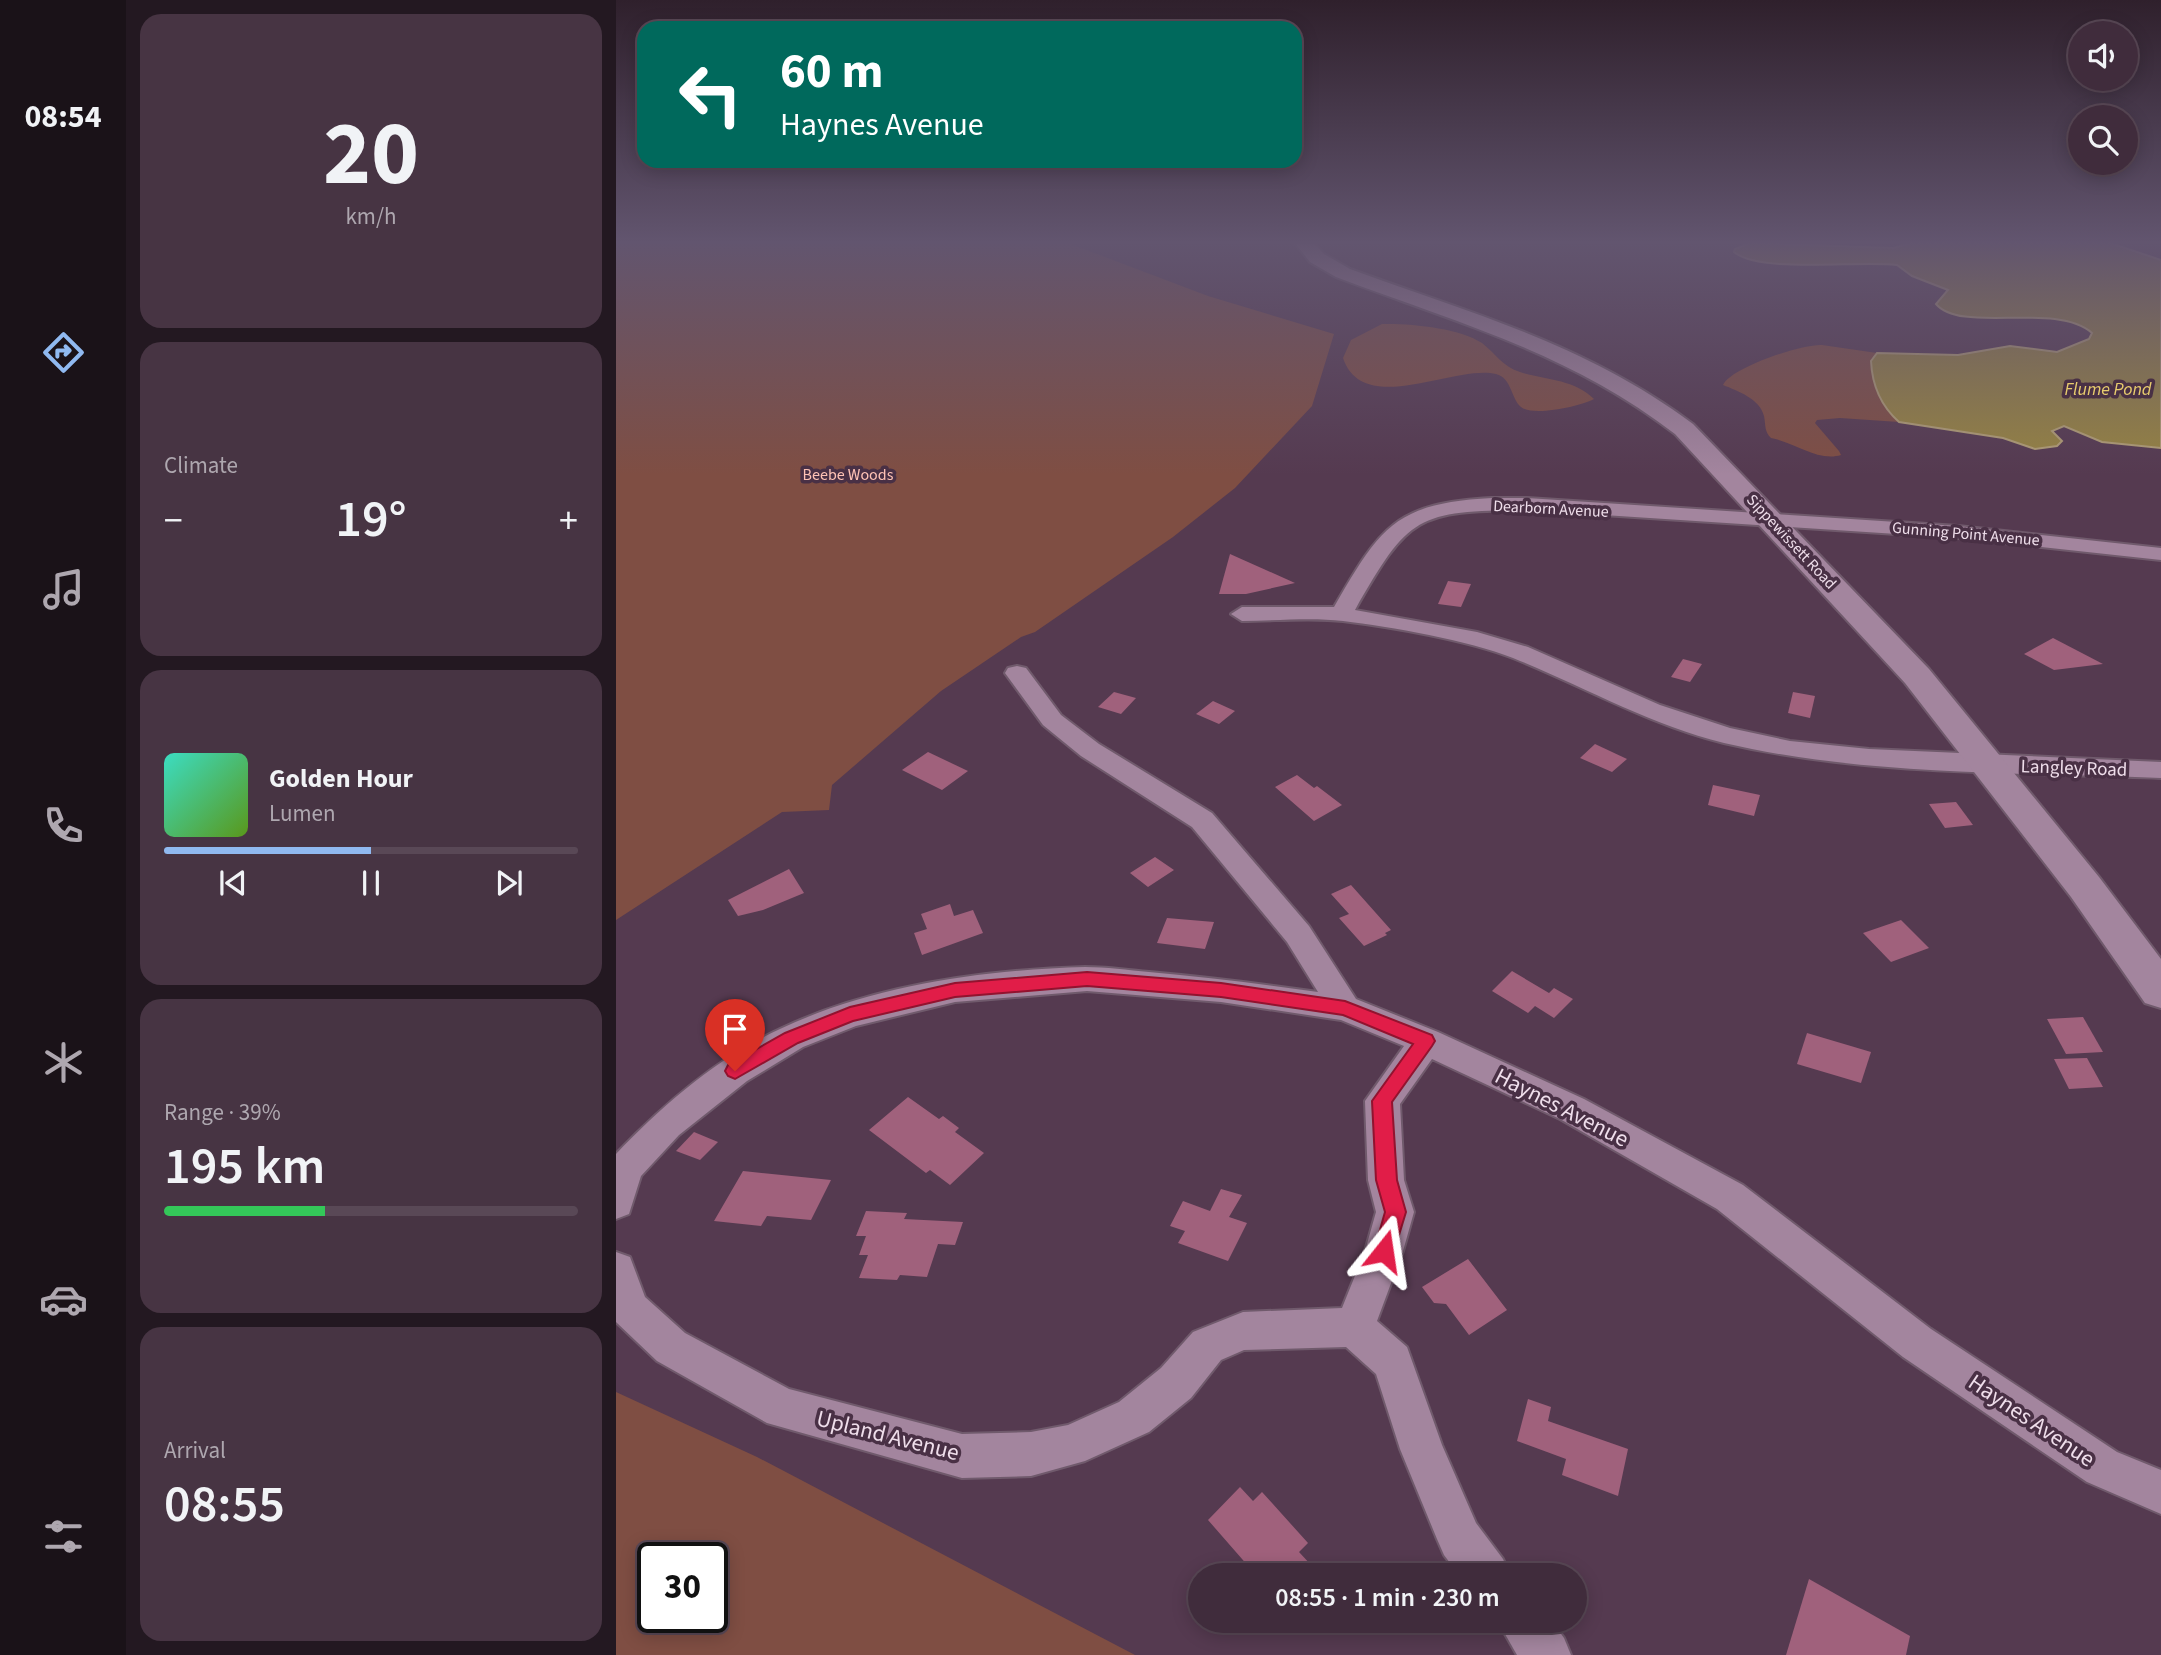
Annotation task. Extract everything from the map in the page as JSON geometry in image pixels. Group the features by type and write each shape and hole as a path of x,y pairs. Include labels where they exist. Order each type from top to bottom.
{"main road":[{"name":"Sippewissett Road","path":"1475,320 1525,338 1637,395 1684,429 1917,676 1988,763 2161,991"}],"street":[{"name":"Dearborn Avenue","path":"1340,614 1390,536 1409,522 1451,508 1527,504 1770,518"},
{"name":"Gunning Point Avenue","path":"1770,518 2014,536 2161,554"},
{"path":"1242,614 1340,614 1405,623 1520,652 1651,710 1724,735 1790,749 1988,763"},
{"path":"1017,673 1052,720 1090,750 1202,820 1298,934 1345,1008"},
{"name":"Langley Road","path":"1988,763 2161,770"},
{"path":"616,1202 625,1169 667,1124 735,1071 791,1038 850,1015 955,990 1087,979 1221,990 1345,1008"},
{"name":"Haynes Avenue","path":"1345,1008 1426,1041 1572,1109 1730,1197 1917,1343 2102,1467 2161,1492"},
{"path":"1426,1041 1382,1101 1387,1180 1395,1212 1384,1251 1354,1327 1392,1360 1422,1450 1460,1539 1478,1563"},
{"name":"Upland Avenue","path":"616,1270 630,1309 671,1347 782,1408 962,1456 1031,1454 1070,1446 1134,1417 1176,1383 1207,1346 1243,1331 1354,1327"},
{"path":"1531,1633 1547,1655"}],"green space":[{"name":"Beebe Woods","path":"616,320 1288,320 1334,334 1312,406 1235,488 1173,537 1035,632 1021,637 941,691 832,785 829,810 782,812 616,920"},
{"path":"1382,324 1406,324 1461,334 1482,343 1514,370 1578,387 1594,399 1557,409 1527,410 1518,403 1505,380 1496,374 1478,373 1389,387 1370,384 1354,376 1343,358 1351,340"},
{"path":"1822,345 1877,353 1871,361 1873,378 1882,402 1899,422 1840,418 1817,420 1815,423 1841,455 1815,454 1771,438 1758,405 1748,396 1723,385 1739,371 1753,364 1799,348"},
{"path":"616,1392 757,1457 1135,1655 616,1655"}],"water":[{"name":"Flume Pond","path":"2061,320 2161,320 2161,448 2102,442 2064,426 2052,431 2062,441 2057,446 2035,449 2003,438 1899,422 1882,402 1873,378 1871,361 1877,353 1958,355 2010,346 2057,352 2089,339 2092,333 2076,324"}],"building":[{"path":"1230,554 1295,583 1246,594 1219,594"},
{"path":"1448,581 1471,584 1461,607 1438,604"},
{"path":"2053,638 2103,664 2054,670 2024,654"},
{"path":"1683,659 1702,664 1690,682 1671,677"},
{"path":"1114,692 1136,698 1121,714 1098,707"},
{"path":"1793,692 1815,696 1810,718 1788,713"},
{"path":"1213,701 1235,711 1219,724 1196,714"},
{"path":"1595,744 1627,759 1612,772 1580,758"},
{"path":"928,752 968,771 942,790 902,770"},
{"path":"1297,775 1342,805 1314,821 1275,787"},
{"path":"1713,785 1760,795 1754,816 1708,805"},
{"path":"1956,802 1973,825 1945,828 1929,804"},
{"path":"1155,857 1174,870 1148,887 1130,873"},
{"path":"789,869 804,893 763,910 738,916 728,900"},
{"path":"1351,885 1391,930 1385,933 1387,935 1364,946 1339,918 1349,914 1331,894"},
{"path":"950,904 954,916 973,910 983,933 922,955 914,933 927,929 921,914"},
{"path":"1167,918 1214,922 1205,949 1157,943"},
{"path":"1901,920 1929,948 1891,962 1863,933"},
{"path":"1512,971 1549,993 1554,988 1573,999 1554,1018 1535,1006 1528,1013 1492,991"},
{"path":"2083,1017 2103,1052 2066,1054 2047,1019"},
{"path":"1807,1033 1871,1052 1861,1083 1797,1064"},
{"path":"2087,1058 2103,1087 2069,1089 2054,1059"},
{"path":"908,1097 939,1119 943,1116 959,1128 955,1132 984,1153 950,1185 930,1170 926,1173 869,1130"},
{"path":"694,1132 718,1142 700,1160 676,1151"},
{"path":"743,1171 831,1180 811,1220 767,1216 761,1226 714,1221"},
{"path":"1221,1189 1242,1195 1229,1217 1247,1223 1228,1261 1178,1243 1185,1231 1170,1226 1183,1201 1210,1211"},
{"path":"866,1211 907,1213 904,1219 963,1222 955,1245 938,1244 927,1277 900,1275 897,1280 859,1278 868,1255 859,1255 866,1236 856,1236"},
{"path":"1468,1259 1507,1310 1469,1335 1446,1304 1434,1303 1422,1287"},
{"path":"1528,1399 1551,1407 1548,1421 1628,1449 1618,1496 1562,1475 1566,1459 1517,1441"},
{"path":"1240,1487 1253,1501 1262,1492 1308,1543 1299,1552 1309,1563 1246,1563 1208,1520"},
{"path":"1809,1579 1910,1636 1906,1655 1786,1655"}],"route":[{"path":"735,1071 791,1038 850,1015 955,990 1087,979 1221,990 1345,1008 1426,1041 1382,1101 1387,1180 1395,1212 1384,1251"}]}
